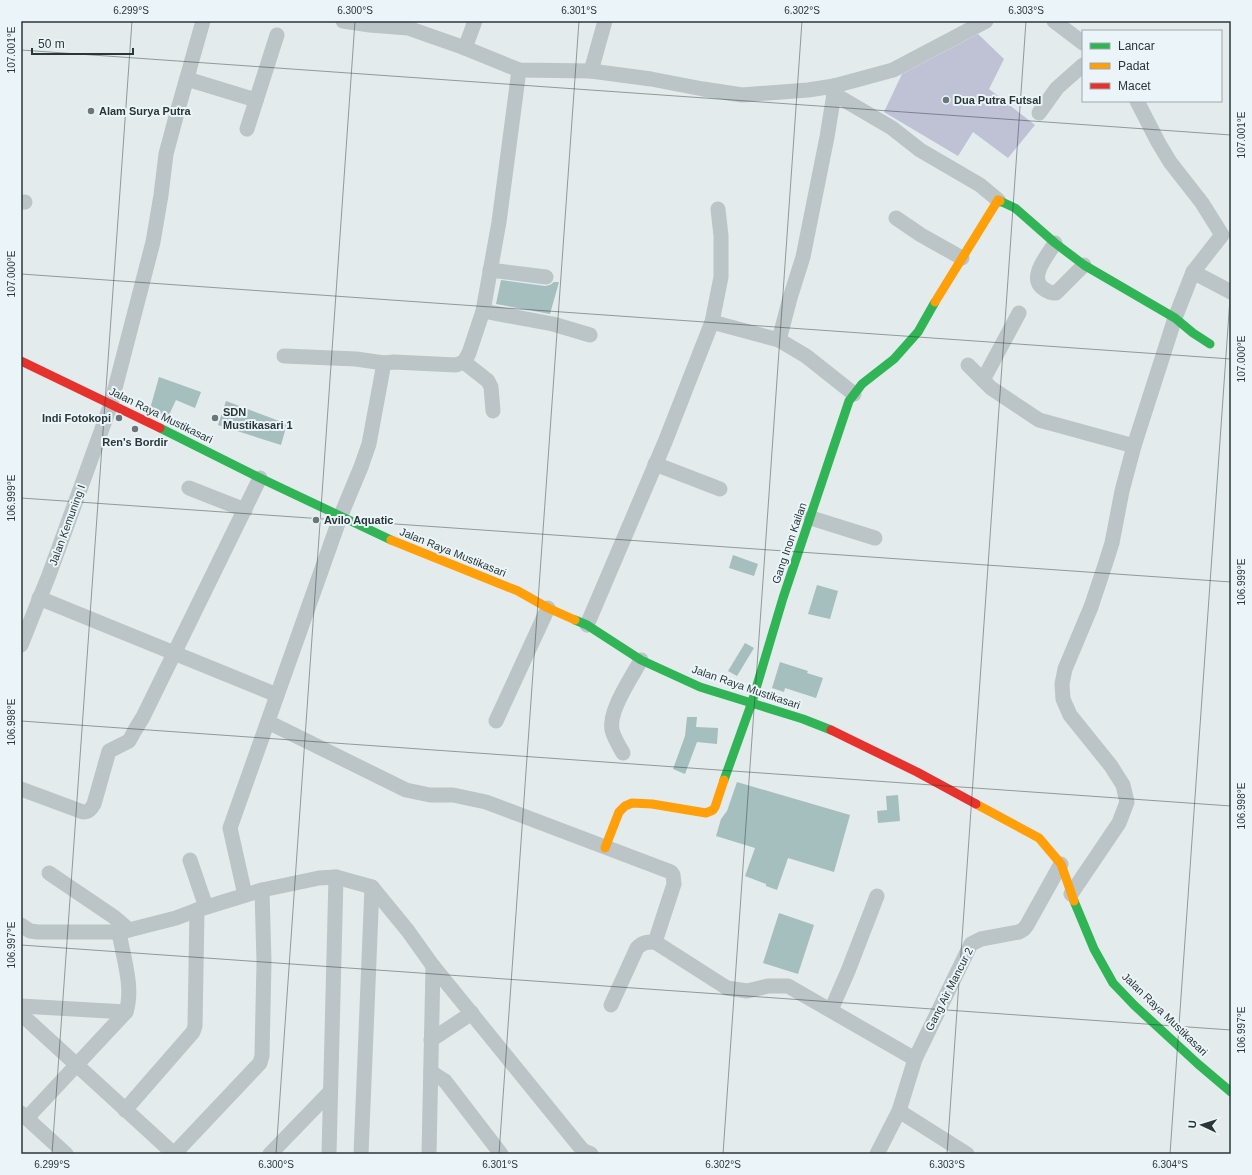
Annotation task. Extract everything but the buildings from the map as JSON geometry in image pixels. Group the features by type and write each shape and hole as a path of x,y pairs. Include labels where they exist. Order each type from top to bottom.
{"main road":[{"path":"998,200 1015,208 1055,243 1084,265 1176,318 1193,333 1210,344"},
{"name":"Gang Inon Kailan","path":"605,848 619,812 625,806 632,804 652,804 706,813 713,810 752,702 783,598 849,401 862,384 894,359 918,332 933,304 998,200"},
{"name":"Jalan Raya Mustikasari","path":"21,361 260,478 400,544 518,591 548,608 587,624 641,660 700,687 752,702 828,728 918,772 1039,838 1061,864 1071,894 1094,949 1113,983 1134,1005 1231,1092"}],"street":[{"name":"Jalan Kemuning I","path":"21,645 111,404 153,242 166,154 203,21"},
{"path":"343,21 408,28 465,48 519,70 591,71 651,79 742,95 808,90 834,90 893,70 986,21"},
{"path":"465,48 475,21"},
{"path":"591,71 605,21"},
{"path":"1054,21 1082,42"},
{"path":"247,129 277,35"},
{"path":"1039,113 1057,88 1082,66"},
{"path":"284,356 356,359 384,363 394,362 456,365 464,362 469,353 483,312 509,154 519,70"},
{"path":"186,79 256,100"},
{"path":"834,90 892,128 920,150 980,185 998,200"},
{"path":"779,340 803,257 817,191 834,90"},
{"path":"1071,894 1119,823 1127,802 1123,785 1111,766 1070,715 1063,699 1062,684 1065,669 1091,607 1105,565 1112,543 1122,491 1134,446 1176,318 1193,272 1227,239 1202,203 1170,162 1138,102"},
{"path":"587,624 656,464 712,322 721,277 721,236 718,209"},
{"path":"896,218 921,235 962,258"},
{"path":"1055,243 1038,271 1037,277 1040,287 1049,292 1056,293 1084,265"},
{"path":"490,270 546,277"},
{"path":"1193,272 1231,292"},
{"path":"483,312 553,324 590,335"},
{"path":"983,380 1019,313"},
{"path":"712,322 779,340 806,356 854,394"},
{"path":"464,362 488,381 491,387 493,411"},
{"path":"245,896 230,828 341,515 369,444 384,363"},
{"path":"968,365 991,388 1039,420 1134,446"},
{"path":"656,464 720,489"},
{"path":"21,789 83,812 91,809 94,804 109,751 129,741 143,717 260,478"},
{"path":"189,488 245,510"},
{"path":"811,518 875,538"},
{"path":"39,598 277,695"},
{"path":"496,721 548,608"},
{"path":"623,753 612,732 611,721 615,708 641,660"},
{"path":"268,722 406,790 430,795 453,795 486,802 671,872 673,875 674,884 655,942"},
{"path":"125,1110 193,1032 195,1026 202,908 190,860"},
{"name":"Gang Air Mancur 2","path":"877,1154 899,1111 915,1059 971,944 981,939 1019,932 1024,929 1028,925 1061,864"},
{"path":"49,873 114,917 124,931 129,990 129,1003 126,1012 76,1066 24,1115 66,1154"},
{"path":"21,925 30,931 38,932 124,931 176,918 202,908 262,890 319,878 336,877 372,887 408,931 433,966 580,1147 584,1151 591,1154"},
{"path":"329,1154 336,877"},
{"path":"361,1154 372,887"},
{"path":"21,1014 76,1066 174,1154 260,1062 262,1056 264,962 262,890"},
{"path":"831,1010 877,896"},
{"path":"611,1005 637,948 642,943 655,942 727,988 747,991 768,986 788,986 915,1059"},
{"path":"429,1154 433,966"},
{"path":"21,1006 126,1012"},
{"path":"431,1040 472,1013"},
{"path":"431,1072 445,1081 501,1154"},
{"path":"270,1154 330,1092"},
{"path":"899,1111 967,1154"}],"shaded area":[{"name":"Dua Putra Futsal","path":"978,34 1004,59 989,89 1035,125 1008,158 973,132 958,156 884,112 902,74"}],"traffic: fast":[{"path":"1000,201 1015,208 1055,243 1084,265 1175,318 1193,333 1210,344"},
{"path":"724,780 752,702 783,598 849,401 862,384 894,359 918,332 935,302"},
{"path":"160,428 260,478 391,540"},
{"path":"575,620 587,625 641,660 700,687 803,719 831,730"},
{"path":"1074,901 1094,949 1113,983 1134,1005 1231,1092"}],"traffic: slow":[{"path":"935,302 998,200 1000,201"},
{"path":"391,540 518,591 548,608 575,620"},
{"path":"605,848 619,812 625,806 632,803 652,804 706,813 713,810 715,807 724,780"},
{"path":"976,804 1039,838 1061,864 1074,901"}],"traffic: jam":[{"path":"21,361 160,428"},
{"path":"831,730 917,772 976,804"}],"place":[{"name":"Dua Putra Futsal","path":"946,100"},
{"name":"Alam Surya Putra","path":"91,111"},
{"name":"Indi Fotokopi","path":"119,418"},
{"name":"SDN Mustikasari 1","path":"215,418"},
{"name":"Ren's Bordir","path":"135,429"},
{"name":"Avilo Aquatic","path":"316,520"}]}
